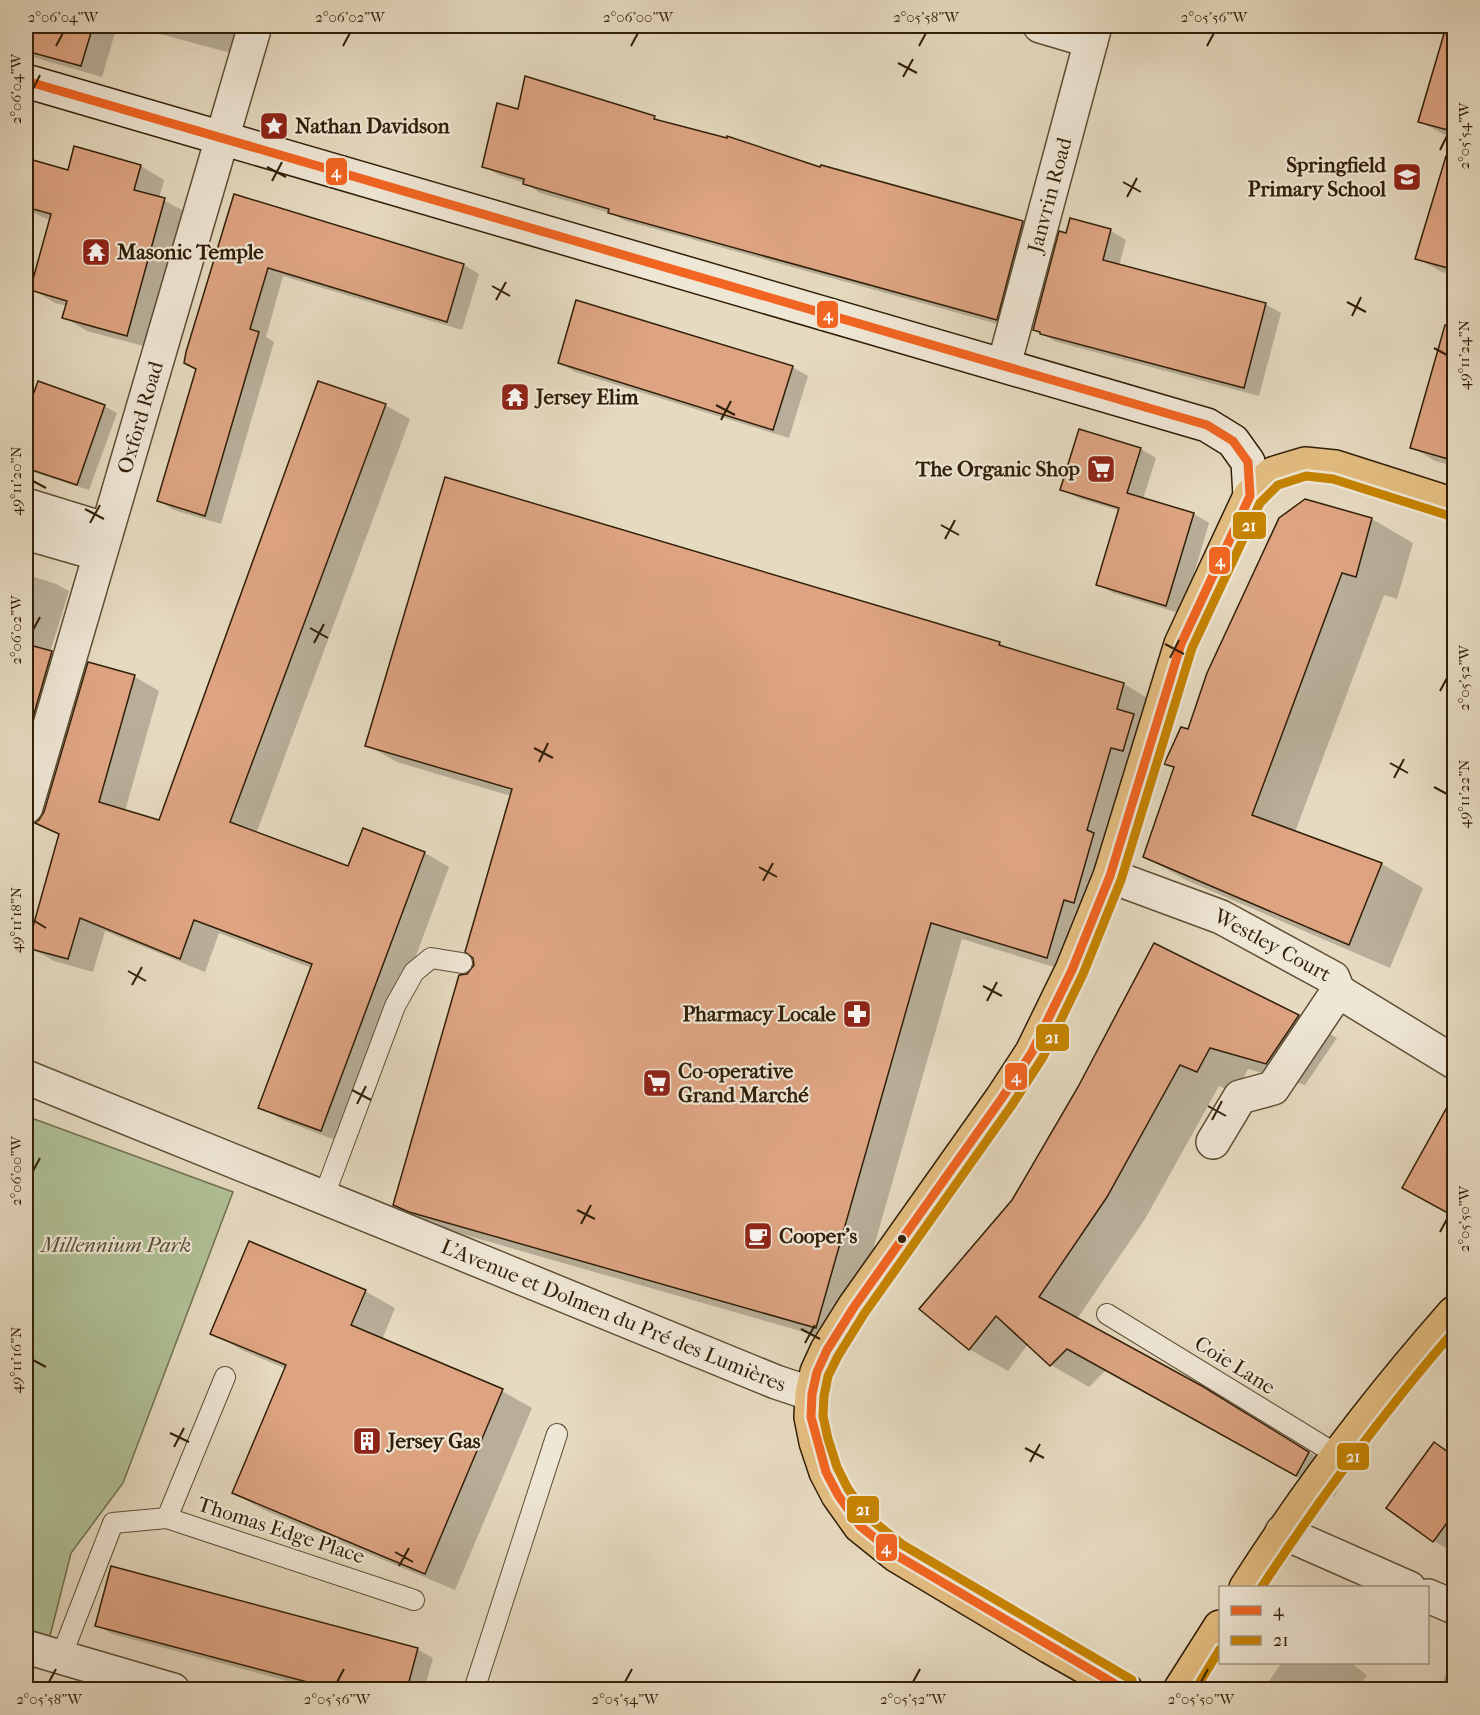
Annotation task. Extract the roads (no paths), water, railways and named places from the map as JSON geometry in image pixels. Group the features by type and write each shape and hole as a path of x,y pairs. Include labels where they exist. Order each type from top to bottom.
{"main road":[{"path":"812,1394 822,1361 854,1307 1032,1052 1072,970 1110,876 1181,644 1250,496 1272,474 1305,464 1335,467 1455,505"},
{"path":"1247,1586 1282,1532 1339,1456 1409,1364 1455,1312"},
{"name":"L'Avenue et Dolmen du Pré des Lumières","path":"812,1394 811,1417 826,1472 838,1495 860,1526 896,1555 1050,1647 1126,1689"},
{"path":"1180,1689 1219,1630"}],"street":[{"name":"Oxford Road","path":"26,807 255,26"},
{"path":"1040,26 1093,33"},
{"name":"Janvrin Road","path":"1004,365 1093,33"},
{"path":"26,81 1207,425 1233,441 1248,462 1250,496"},
{"path":"26,505 103,542"},
{"path":"26,533 103,542"},
{"name":"Westley Court","path":"1110,876 1221,917 1333,978 1338,991 1273,1088 1240,1097 1213,1143"},
{"path":"1338,991 1455,1062"},
{"name":"L'Avenue et Dolmen du Pré des Lumières","path":"26,1077 324,1196 555,1293 776,1382 812,1394"},
{"path":"1282,1532 1407,1586"},
{"path":"1429,1596 1455,1607"},
{"path":"26,1647 173,1689"}],"lane":[{"path":"324,1196 395,1006 414,972 431,958 462,963"},
{"name":"Coie Lane","path":"1107,1314 1339,1456"},
{"name":"Thomas Edge Place","path":"167,1518 225,1377"},
{"path":"474,1689 557,1434"},
{"name":"Thomas Edge Place","path":"61,1658 113,1523 167,1518 414,1600"}],"place":[{"name":"Nathan Davidson","path":"274,126"},
{"name":"Springfield Primary School","path":"1407,177"},
{"name":"Masonic Temple","path":"96,252"},
{"name":"Jersey Elim","path":"515,397"},
{"name":"The Organic Shop","path":"1101,469"},
{"name":"Pharmacy Locale","path":"857,1014"},
{"name":"Co-operative Grand Marché","path":"657,1083"},
{"name":"Cooper's","path":"758,1236"},
{"name":"Jersey Gas","path":"367,1441"}],"park label":[{"name":"Millennium Park","path":"116,1245"}]}
